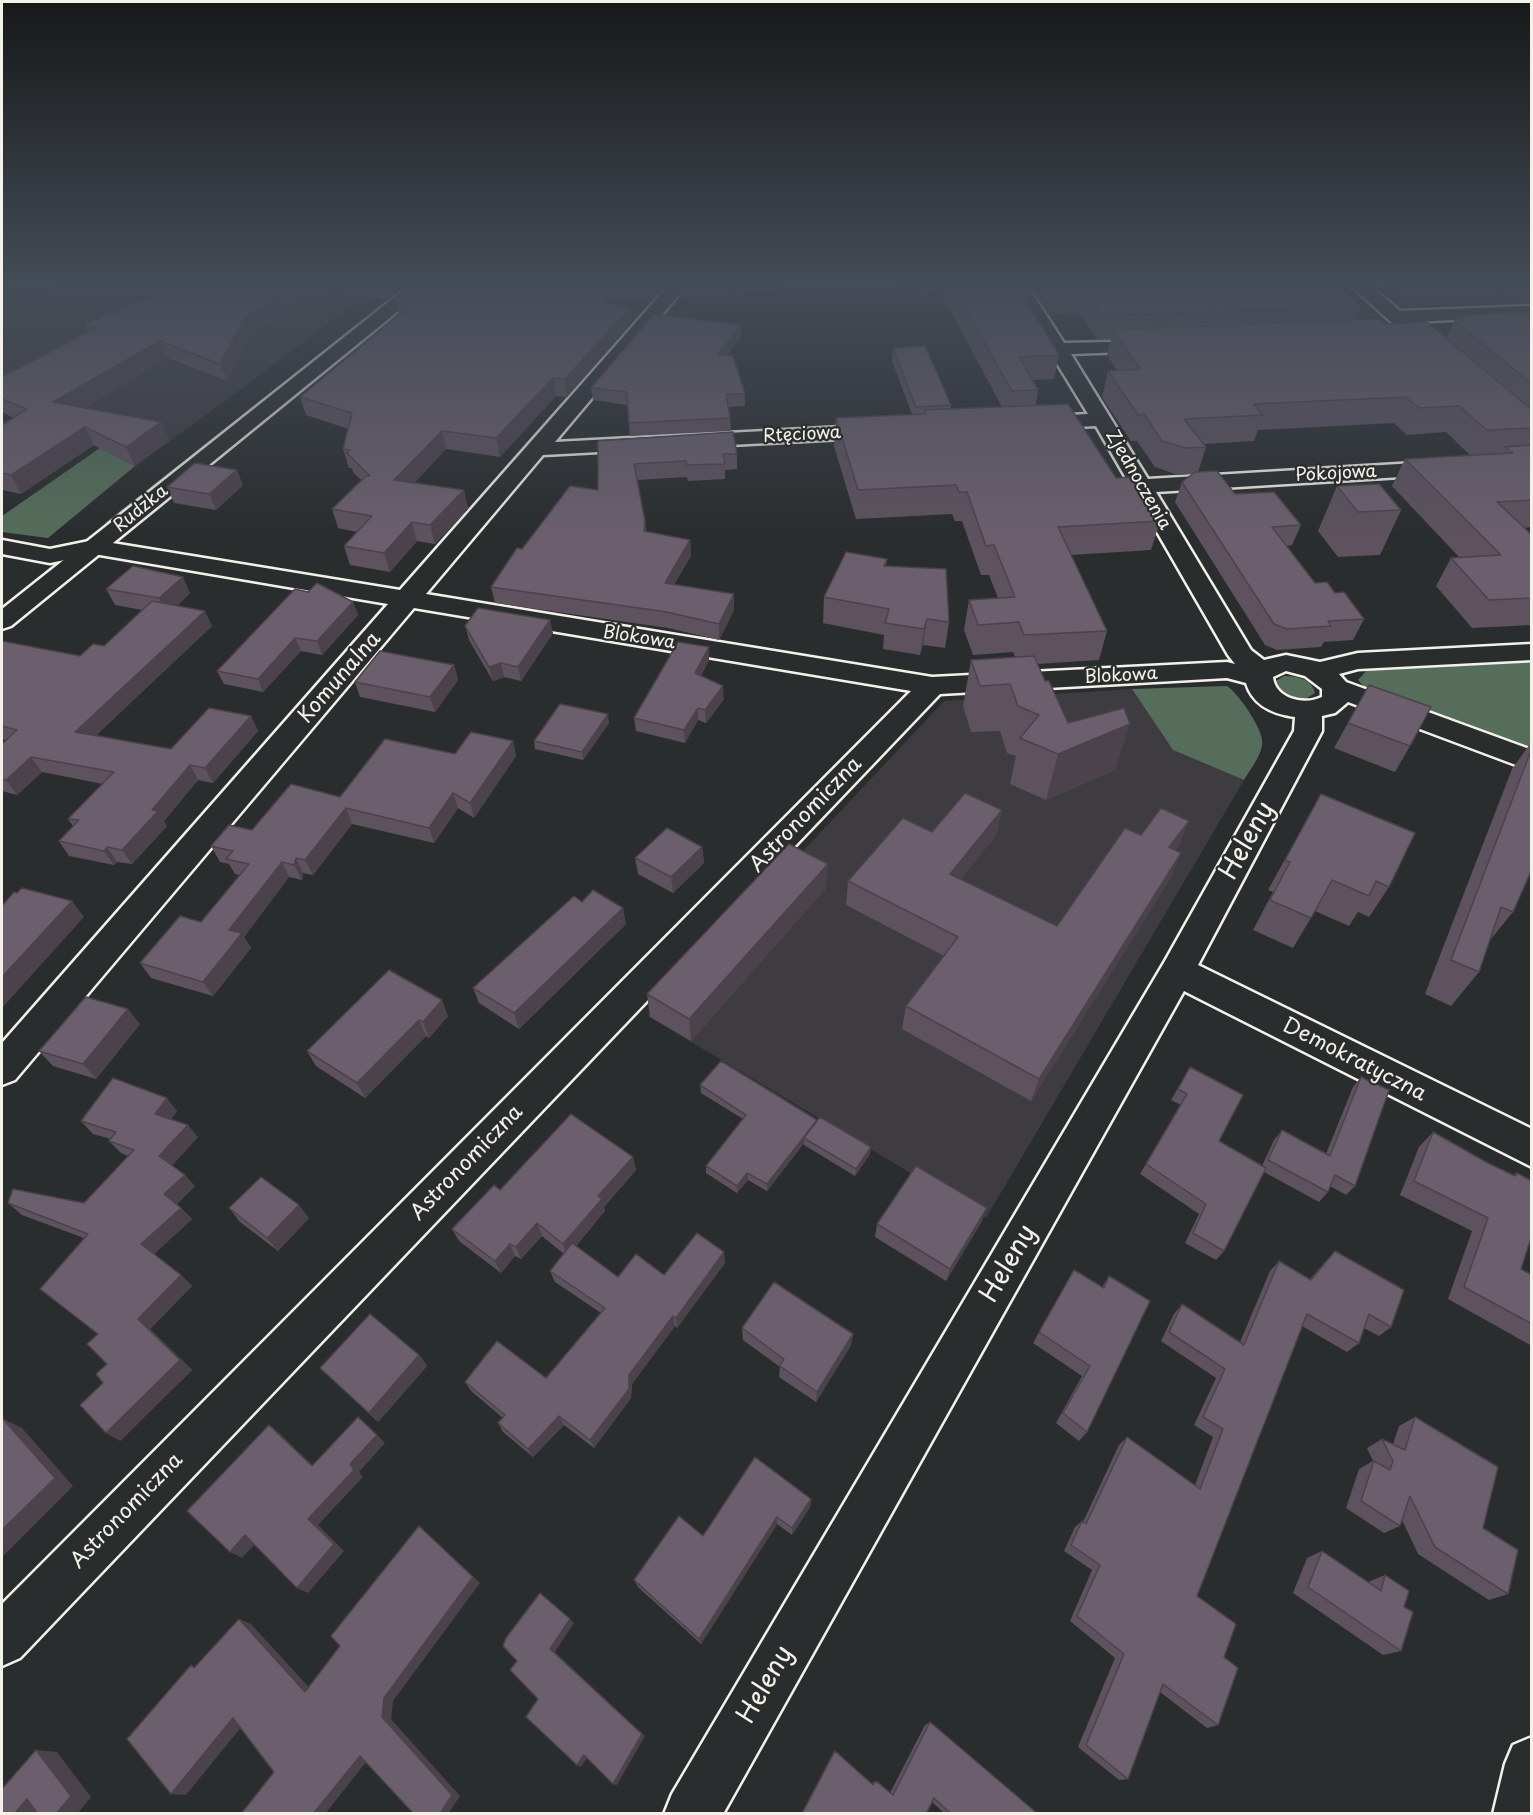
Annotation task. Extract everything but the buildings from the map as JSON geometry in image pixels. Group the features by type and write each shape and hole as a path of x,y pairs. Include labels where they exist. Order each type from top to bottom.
{"street":[{"name":"Rudzka","path":"26,575 290,370"},
{"name":"Rudzka","path":"2,621 315,370"},
{"name":"Komunalna","path":"2,1069 605,370"},
{"name":"Zjednoczenia","path":"1072,370 1241,655 1260,674 1260,687 1278,702 1306,710"},
{"path":"1008,424 1102,419"},
{"name":"Rtęciowa","path":"537,449 901,430"},
{"name":"Pokojowa","path":"1141,486 1532,462"},
{"path":"2,547 50,556 94,547"},
{"name":"Blokowa","path":"94,547 932,686 1227,670 1260,674"},
{"path":"1328,680 1358,661 1532,652"},
{"path":"1260,674 1276,664 1286,663 1532,761"},
{"path":"1306,710 1328,706 1335,701 1328,680"},
{"name":"Astronomiczna","path":"2,1640 932,686"},
{"name":"Heleny","path":"692,1814 1178,971 1308,731 1310,720 1306,710"},
{"name":"Demokratyczna","path":"1178,971 1532,1149"},
{"path":"1521,1814 1532,1764"}],"shaded area":[{"path":"2,370 267,370 135,466 2,400"},
{"path":"1132,689 1173,750 1244,780 986,1218 648,1016 944,701"}],"green space":[{"path":"300,370 305,370 111,524 105,523"},
{"path":"100,448 135,466 48,538 2,532 2,516"},
{"path":"1531,659 1531,750 1366,689 1358,680 1369,668"},
{"path":"1284,676 1307,681 1315,693 1304,700 1285,696 1276,685 1276,681"},
{"path":"1227,686 1238,696 1250,713 1262,740 1259,755 1244,780 1173,750 1132,689"}]}
